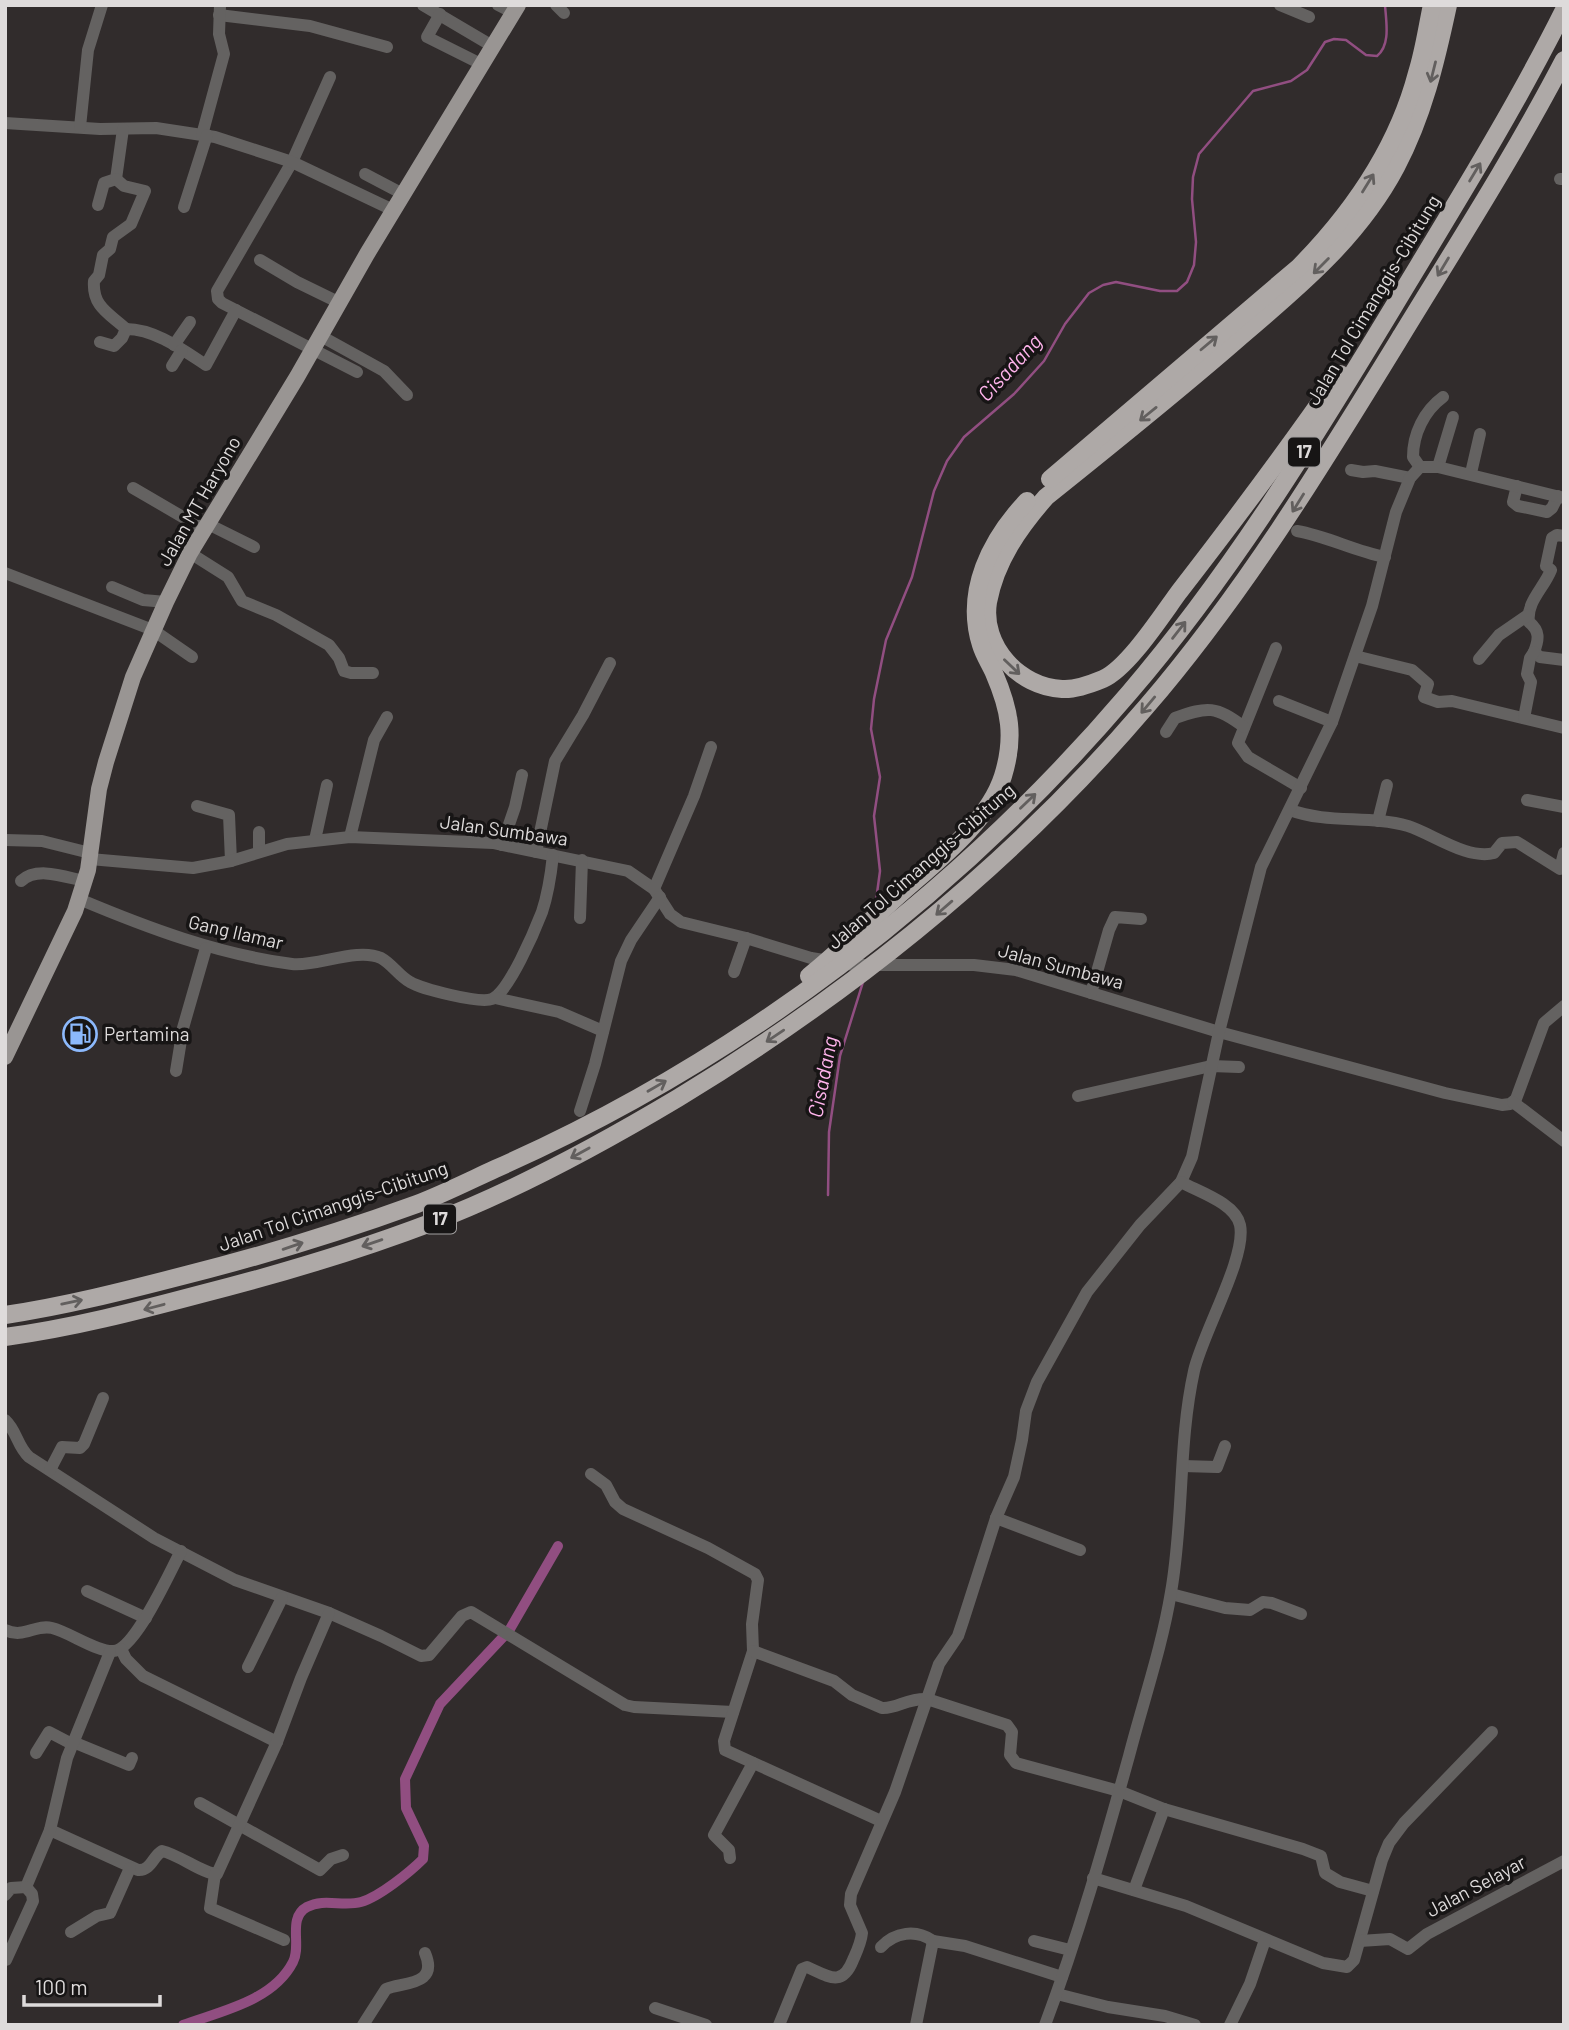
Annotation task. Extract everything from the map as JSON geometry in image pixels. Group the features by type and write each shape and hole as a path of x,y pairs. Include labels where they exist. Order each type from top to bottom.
{"highway":[{"path":"816,977 965,834 989,805 1003,777 1010,745 1010,719 982,647 976,624 976,598 982,571 996,541 1015,514 1039,489 1299,267 1332,233 1357,201 1382,160 1402,117 1417,74 1432,5"},
{"path":"1448,5 1433,76 1416,125 1396,168 1369,211 1342,245 1306,281 1218,356 1046,497 1013,538 995,578 988,604 988,624 1004,660 1023,677 1042,685 1063,689 1105,678 1123,663 1250,501 1451,212"},
{"name":"Jalan Tol Cimanggis–Cibitung","path":"5,1315 113,1294 266,1255 421,1202 549,1145 716,1052 897,920 980,849 1061,769 1122,701 1207,594 1264,515 1325,420 1509,116 1564,10"},
{"name":"17","path":"5,1337 122,1315 287,1272 436,1221 559,1165 645,1118 832,998 910,937 995,863 1076,783 1147,706 1226,606 1277,535 1343,431 1521,138 1564,60"}],"main road":[{"name":"Jalan MT Haryono","path":"5,1057 79,899 90,856 99,789 106,762 132,677 166,602 190,553 338,302 516,9"}],"street":[{"path":"80,127 88,50 102,5"},
{"path":"424,5 494,47"},
{"path":"498,5 516,9"},
{"path":"1280,5 1309,16"},
{"path":"184,207 224,54 219,34 219,10 310,26 387,47"},
{"path":"440,14 427,37 483,65"},
{"path":"330,77 292,162 217,291 218,299 236,310 384,370 407,396"},
{"path":"5,122 123,129 156,128 204,135 248,146 292,162 393,210"},
{"path":"116,180 123,129"},
{"path":"365,174 403,194"},
{"path":"116,180 124,186 145,191 131,224 113,237 110,249 103,255 94,288 96,300 102,309 126,329 136,329 178,348 206,365 236,310"},
{"path":"98,205 104,183 116,180"},
{"path":"260,260 338,302"},
{"path":"172,366 190,322"},
{"path":"100,342 114,346 126,329"},
{"path":"316,342 358,372"},
{"path":"1443,397 1426,415 1419,428 1413,452 1414,461 1420,467 1438,467 1471,473 1561,497 1547,512 1518,506 1513,502 1517,486"},
{"path":"1438,467 1453,417"},
{"path":"1471,473 1480,434"},
{"path":"779,2025 802,1969 807,1967 836,1978 849,1971 862,1937 861,1926 850,1905 850,1898 895,1792 939,1664 958,1636 996,1518 1018,1465 1026,1411 1037,1382 1099,1276 1140,1225 1181,1182 1196,1145 1211,1066 1261,867 1332,722 1372,606 1396,512 1410,478 1420,467"},
{"path":"1351,470 1375,471 1410,478"},
{"path":"134,488 206,527 254,547"},
{"path":"1297,531 1316,534 1359,552 1385,557"},
{"path":"1524,718 1531,682 1527,674 1530,658 1539,638 1536,627 1529,622 1528,615 1532,601 1546,584 1551,570 1546,566 1552,538 1557,535 1564,536"},
{"path":"190,553 228,577 242,601 276,615 329,645 339,658 344,671 373,673"},
{"path":"5,573 153,630 192,657"},
{"path":"112,587 143,600 166,602"},
{"path":"1479,659 1499,635 1528,615"},
{"path":"1276,648 1238,743 1248,757 1301,788"},
{"path":"1534,652 1540,657 1564,660"},
{"path":"1355,656 1412,670 1428,684 1424,697 1438,702 1452,701 1564,728"},
{"path":"536,852 555,761 610,663"},
{"path":"1279,702 1332,722"},
{"path":"1166,732 1175,718 1211,709 1220,710 1244,727"},
{"path":"350,836 374,740 387,717"},
{"path":"580,1111 621,961 657,893 711,747"},
{"path":"502,845 522,775"},
{"path":"315,840 327,785"},
{"path":"1378,821 1387,785"},
{"path":"1527,800 1564,807"},
{"path":"197,806 229,815 231,861"},
{"path":"1290,810 1310,816 1378,821 1409,827 1448,844 1482,854 1494,853 1502,843 1514,841 1560,869 1564,853"},
{"path":"259,832 260,852"},
{"name":"Jalan Sumbawa","path":"5,841 43,841 90,856 187,868 231,861 287,844 350,836 455,840 502,845 628,871 643,879 657,893 672,916 681,922 829,962 861,965 988,965 1016,970 1219,1032 1445,1093 1502,1105 1513,1102"},
{"path":"554,855 542,911 509,981 495,998 559,1012 603,1031"},
{"path":"580,918 582,860"},
{"path":"21,881 31,874 39,874 84,881"},
{"name":"Gang Ilamar","path":"79,899 206,948 295,964 366,956 381,958 412,983 483,1000 495,998"},
{"path":"1091,993 1112,921 1118,916 1142,919"},
{"path":"734,972 746,938"},
{"path":"176,1071 183,1028 206,948"},
{"path":"1564,1006 1544,1023 1513,1102 1564,1141"},
{"path":"1078,1096 1211,1066 1240,1067"},
{"path":"1045,2025 1119,1791 1171,1594 1191,1390 1197,1357 1234,1266 1241,1231 1237,1218 1229,1209 1181,1182"},
{"path":"50,1470 62,1447 80,1448 84,1444 103,1398"},
{"path":"5,1420 16,1434 21,1450 155,1538 235,1580 329,1613 421,1656 429,1655 462,1616 471,1612 625,1704 634,1707 733,1712"},
{"path":"1183,1466 1215,1468 1221,1460 1225,1446"},
{"path":"591,1474 606,1485 615,1502 623,1509 709,1548 757,1577 759,1587 752,1624 753,1651 724,1741 725,1750 881,1821"},
{"path":"996,1518 1080,1550"},
{"path":"6,1960 33,1901 32,1894 13,1888 50,1830 73,1743 116,1651 131,1642 181,1551"},
{"path":"87,1591 146,1618"},
{"path":"1171,1594 1225,1608 1250,1610 1263,1602 1272,1603 1301,1614"},
{"path":"248,1667 282,1598"},
{"path":"50,1830 130,1868 143,1871 163,1851 182,1857 210,1874 219,1872 277,1742 329,1613"},
{"path":"5,1630 21,1634 50,1628 116,1651 143,1676 277,1742"},
{"path":"753,1651 834,1681 852,1695 882,1709 915,1699 928,1699 1007,1725 1012,1732 1010,1755 1016,1763 1119,1791 1164,1809 1275,1840 1321,1856 1325,1873 1331,1878 1373,1891"},
{"path":"36,1752 49,1732 115,1767 129,1765 132,1758"},
{"path":"1093,1878 1223,1920 1265,1940 1341,1968 1347,1967 1354,1960 1382,1860 1393,1836 1492,1732"},
{"path":"730,1858 729,1850 714,1835 752,1763"},
{"path":"201,1803 320,1870 331,1859 344,1855"},
{"path":"1134,1890 1164,1809"},
{"name":"Jalan Selayar","path":"1360,1941 1390,1939 1408,1949 1427,1934 1564,1861"},
{"path":"71,1932 97,1916 110,1913 130,1868"},
{"path":"215,1874 210,1908 284,1940"},
{"path":"881,1947 894,1936 908,1933 925,1935 933,1941 974,1948 1062,1977"},
{"path":"1230,2025 1250,1984 1265,1940"},
{"path":"916,2025 933,1941"},
{"path":"1034,1941 1070,1950"},
{"path":"363,2025 386,1989 413,1984 425,1975 428,1965 425,1954"},
{"path":"1057,1994 1108,2007 1165,2016 1195,2025"},
{"path":"656,2007 706,2025"}],"waterway":[{"name":"Cisadang","path":"875,908 880,871 874,816 880,777 871,729 874,699 886,640 912,577 934,491 947,461 964,437 1014,394 1044,361 1065,324 1089,293 1103,285 1116,282 1160,291 1177,291 1187,282 1194,265 1196,242 1192,199 1193,177 1199,154 1253,91 1291,81 1307,70 1325,42 1334,39 1346,40 1366,55 1377,56 1386,39 1385,5"},
{"name":"Cisadang","path":"828,1195 829,1132 840,1056 863,982"},
{"path":"510,1629 558,1546"},
{"path":"183,2025 245,2003 273,1986 293,1962 296,1925 301,1912 307,1907 320,1903 361,1902 394,1884 423,1859 424,1846 406,1808 405,1779 440,1704 505,1635"}],"place":[{"name":"Pertamina","path":"80,1034"}]}
